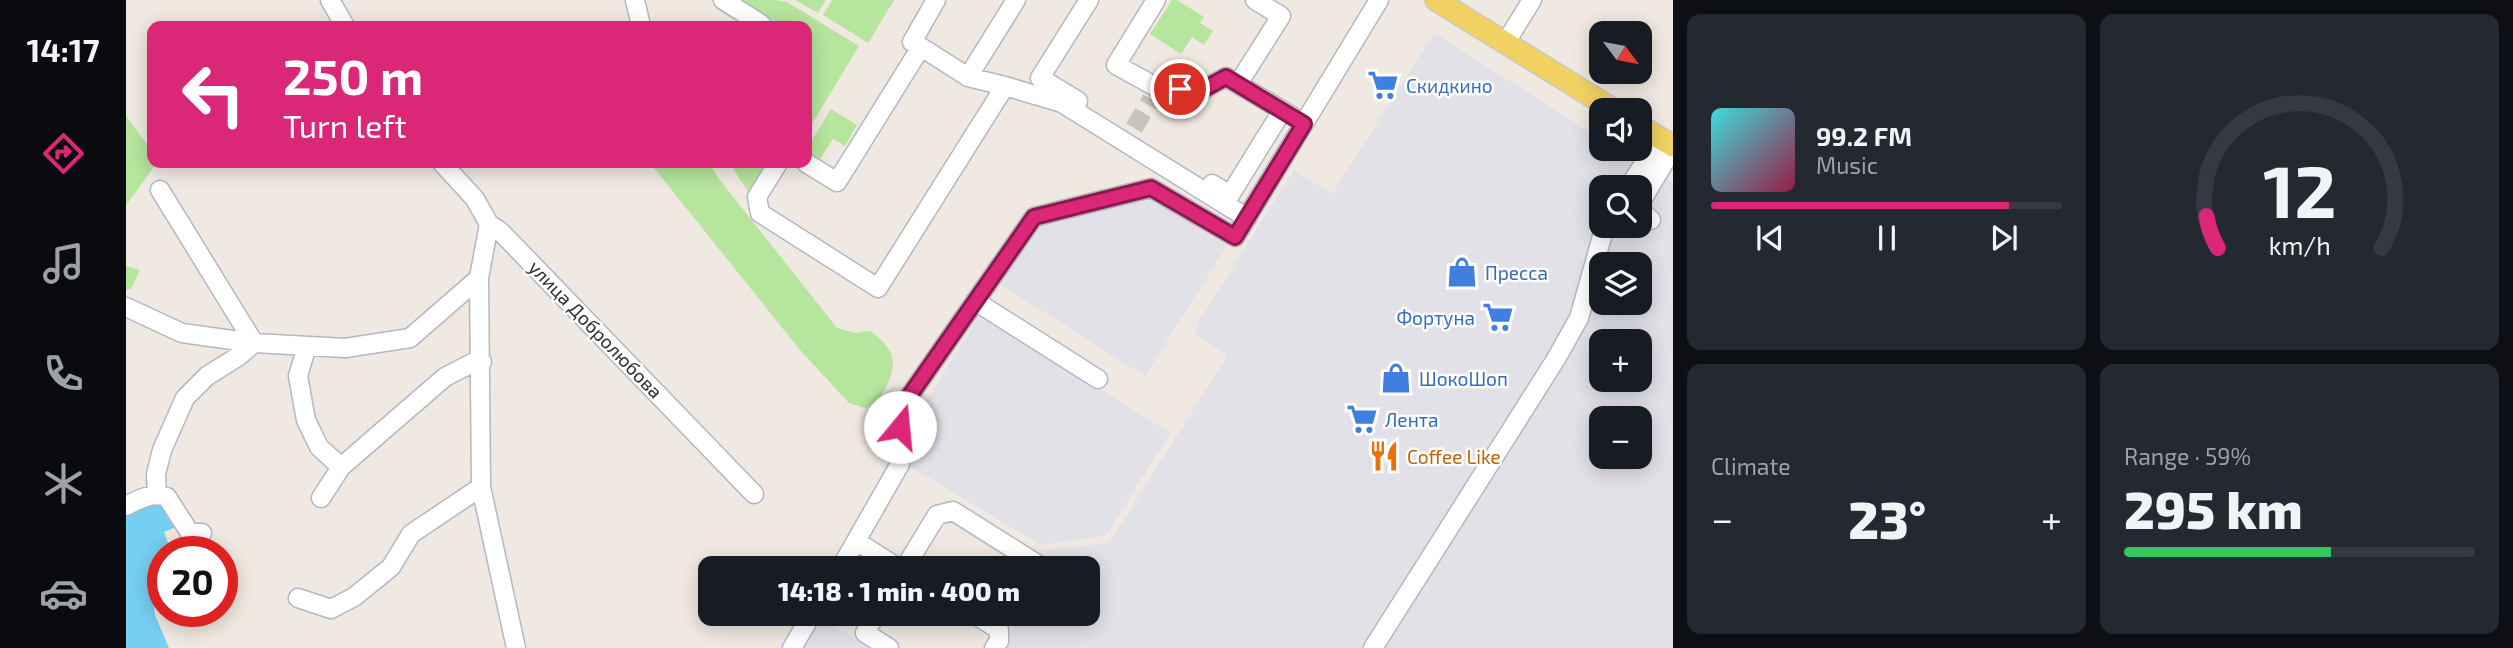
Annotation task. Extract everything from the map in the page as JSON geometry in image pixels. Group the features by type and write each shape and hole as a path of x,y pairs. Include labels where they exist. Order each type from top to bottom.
{"main road":[{"path":"1436,0 1595,98"},
{"path":"1652,133 1669,144"}],"street":[{"path":"330,0 342,21"},
{"path":"635,0 640,21"},
{"path":"723,0 756,21"},
{"path":"936,0 912,42 968,77 1062,103 1247,218"},
{"path":"968,77 1016,0"},
{"path":"1088,0 1040,78 1132,130 1230,195 1282,111"},
{"path":"1156,0 1116,65 1155,94 1202,90 1226,77 1304,124"},
{"path":"1238,84 1281,16 1255,0"},
{"path":"847,556 900,464 901,408 1034,217 1151,188 1235,237 1379,0"},
{"path":"1506,42 1532,0"},
{"path":"812,167 837,182 921,47"},
{"path":"775,168 757,197 760,213 878,288 1004,86"},
{"path":"1640,175 1669,144"},
{"path":"1652,179 1669,144"},
{"name":"улица Добролюбова","path":"447,168 475,199 489,224 500,231 754,494"},
{"path":"160,190 254,343"},
{"path":"489,224 479,278 482,362 481,487 516,646"},
{"path":"1373,648 1556,359 1579,318 1602,238"},
{"path":"126,307 182,333 254,343 345,348 410,338 479,278"},
{"path":"975,302 1098,379"},
{"path":"158,494 156,474 162,450 185,398 207,376 254,343"},
{"path":"307,346 298,376 306,419 319,447 341,467"},
{"path":"321,498 341,467 445,377 472,363 482,362"},
{"path":"298,598 331,609 354,597 391,567 411,534 481,487"},
{"path":"126,506 140,498 158,494 167,497 190,533 202,533"},
{"path":"910,556 937,515 953,511 1024,556"},
{"path":"856,541 881,556"},
{"path":"792,648 805,626"},
{"path":"868,626 864,633 890,648"},
{"path":"993,626 999,630 999,640 995,648"}],"shaded area":[{"path":"1434,33 1589,131 1589,161 1637,161 1673,183 1673,648 1002,648 1015,626 1100,626 1100,556 1037,556 1037,551 1109,543 1228,355 1196,334 1197,324 1294,170 1332,194"},
{"path":"1149,197 1227,246 1145,376 1000,284 1036,227"},
{"path":"981,313 1170,433 1106,535 1041,545 908,465 915,419"},
{"path":"813,626 834,626 871,648 800,648"}],"green space":[{"path":"795,0 826,0 818,13"},
{"path":"832,0 894,0 868,43 823,15"},
{"path":"1172,0 1177,0 1204,17 1200,23 1213,31 1204,45 1192,37 1181,54 1150,34"},
{"path":"736,1 787,2 859,46 812,124 812,21 760,21"},
{"path":"831,109 857,125 845,146 833,139 819,161 812,157 812,140"},
{"path":"126,116 147,144 147,168 153,168 126,205"},
{"path":"654,168 712,168 837,328 855,333 871,331 888,348 893,367 882,395 866,408 849,403 800,350"},
{"path":"732,168 766,168 750,194"},
{"path":"126,266 140,270 131,289 126,290"}],"water":[{"path":"148,501 166,506 176,527 164,532 165,536 147,536 147,627 160,627 169,648 126,648 126,513"}],"tunnel":[{"path":"1134,128 1151,99"}],"place":[{"name":"Скидкино","path":"1383,85"},
{"name":"Пресса","path":"1462,272"},
{"name":"Фортуна","path":"1498,317"},
{"name":"ШокоШоп","path":"1396,378"},
{"name":"Лента","path":"1362,419"},
{"name":"Coffee Like","path":"1384,456"}],"route":[{"path":"900,427 901,408 1034,217 1151,188 1235,237 1304,124 1226,77 1202,90 1180,89"}]}
